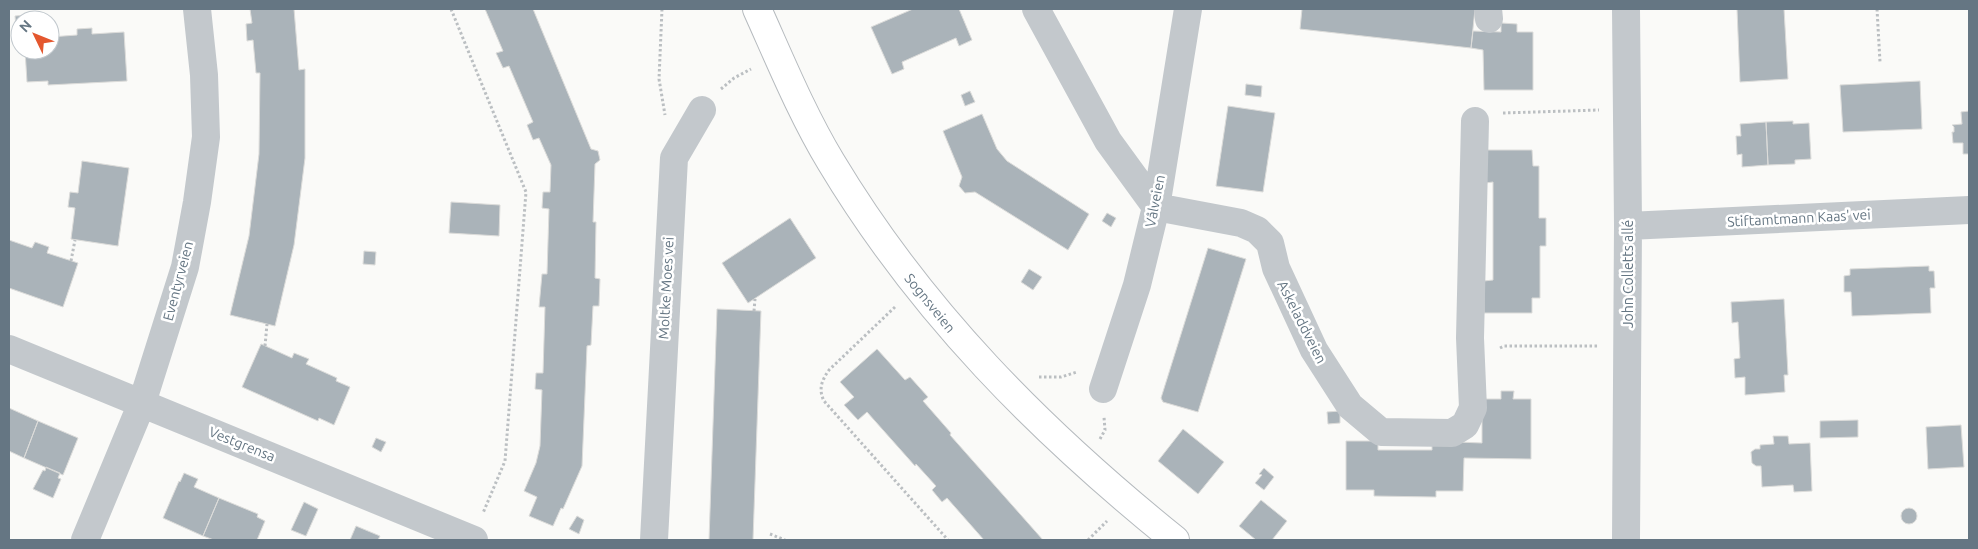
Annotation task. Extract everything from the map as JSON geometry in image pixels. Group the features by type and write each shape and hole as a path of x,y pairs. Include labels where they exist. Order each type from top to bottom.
{"main road":[{"name":"Sognsveien","path":"757,9 795,92 830,160 883,243 917,288 950,328 1026,408 1081,460 1175,540"}],"street":[{"name":"Eventyrveien","path":"85,540 142,403 185,267 197,202 206,136 204,75 197,9"},
{"path":"1036,9 1108,141 1156,207"},
{"name":"Vålveien","path":"1103,389 1137,285 1156,207 1188,9"},
{"name":"John Colletts allé","path":"1626,9 1628,226 1626,540"},
{"name":"Moltke Moes vei","path":"654,540 660,390 674,158 702,110"},
{"name":"Askeladdveien","path":"1156,207 1241,223 1257,230 1270,243 1276,268 1314,350 1350,406 1381,432 1452,433 1465,425 1473,408 1470,338 1475,120"},
{"name":"Stiftamtmann Kaas' vei","path":"1628,226 1969,210"},
{"name":"Vestgrensa","path":"9,349 473,540"}],"path":[{"path":"451,9 526,192 505,461 473,540"},
{"path":"662,9 659,79 674,158"},
{"path":"1877,9 1880,62"},
{"path":"702,110 717,92 734,78 754,67"},
{"path":"1475,120 1476,115 1604,110"},
{"path":"71,261 75,240"},
{"path":"754,311 755,299"},
{"path":"895,307 829,370 822,380 821,396 948,540"},
{"path":"265,346 268,324"},
{"path":"1471,364 1504,346 1604,346"},
{"path":"1038,377 1061,377 1077,373 1083,368"},
{"path":"1088,540 1108,520"},
{"path":"770,534 785,540"}],"building":[{"path":"250,9 294,9 299,70 305,69 305,158 294,245 275,326 230,315 249,236 259,154 260,73 256,73 253,40 247,41 246,24 252,23"},
{"path":"485,9 533,9 591,149 598,151 600,160 595,164 593,222 596,222 595,278 600,279 599,306 593,306 591,345 587,346 582,466 563,509 561,508 553,526 529,516 537,497 524,491 536,463 540,446 542,390 535,389 536,373 543,373 545,307 539,307 542,274 547,274 549,209 542,208 543,192 550,192 551,165 539,138 533,140 527,125 533,122 509,66 503,68 496,53 503,51"},
{"path":"913,9 959,9 972,40 959,46 956,38 902,62 904,69 892,74 871,27"},
{"path":"1302,9 1475,9 1471,48 1300,29"},
{"path":"1737,9 1784,9 1788,79 1740,82"},
{"path":"1501,23 1517,24 1517,32 1533,32 1533,90 1484,90 1483,50 1471,48 1473,31 1501,32"},
{"path":"92,28 92,34 124,32 127,81 48,85 48,81 27,82 26,60 60,60 60,36 77,35 77,29"},
{"path":"1920,81 1922,129 1843,132 1840,85"},
{"path":"1246,84 1262,86 1261,97 1245,95"},
{"path":"970,91 975,102 965,106 961,95"},
{"path":"1228,106 1275,113 1263,192 1216,186"},
{"path":"1969,111 1969,154 1963,154 1963,143 1953,143 1952,132 1954,132 1954,127 1952,125 1962,124 1961,112"},
{"path":"982,114 997,149 1007,161 1089,214 1068,250 975,192 965,193 959,186 962,177 943,131"},
{"path":"1793,121 1793,124 1809,123 1811,159 1795,160 1795,164 1768,165 1766,122"},
{"path":"1766,122 1768,165 1742,167 1742,154 1737,155 1736,136 1741,136 1740,124"},
{"path":"1485,150 1532,150 1533,166 1539,166 1539,218 1546,218 1546,246 1540,246 1540,298 1532,298 1532,313 1484,313 1484,281 1493,280 1493,182 1485,183"},
{"path":"82,161 129,168 118,246 71,239 75,208 68,207 70,192 78,193"},
{"path":"451,202 500,205 499,236 449,233"},
{"path":"1107,213 1116,218 1111,227 1102,221"},
{"path":"790,218 816,258 748,303 722,263"},
{"path":"9,240 32,248 35,242 49,247 47,253 78,263 63,307 9,288"},
{"path":"1208,248 1246,259 1198,412 1163,402 1161,398"},
{"path":"364,251 376,252 375,265 363,264"},
{"path":"1929,266 1929,271 1934,271 1935,288 1930,288 1931,313 1852,316 1851,292 1844,292 1844,276 1850,275 1850,269"},
{"path":"1029,269 1042,277 1033,290 1021,282"},
{"path":"1784,299 1788,375 1784,375 1785,392 1745,395 1745,377 1735,378 1734,359 1740,358 1738,322 1732,323 1731,302"},
{"path":"717,309 761,311 753,540 709,540"},
{"path":"261,344 292,358 294,353 309,359 306,364 337,378 336,381 350,387 334,425 319,418 318,421 242,387"},
{"path":"877,349 905,380 910,377 928,397 923,401 951,433 950,435 1043,540 984,540 947,498 942,502 932,490 936,486 916,464 915,466 867,412 858,420 844,405 854,397 840,382"},
{"path":"1501,391 1514,391 1513,399 1531,399 1531,459 1464,458 1463,491 1436,491 1436,497 1374,496 1374,490 1346,490 1346,441 1378,441 1378,450 1432,450 1432,441 1482,443 1482,399 1501,399"},
{"path":"9,408 38,421 24,458 9,451"},
{"path":"1340,411 1340,423 1328,424 1327,412"},
{"path":"1858,420 1858,437 1820,438 1820,421"},
{"path":"38,421 78,438 63,475 24,458"},
{"path":"1961,425 1964,467 1928,469 1926,427"},
{"path":"1183,429 1224,462 1198,494 1158,461"},
{"path":"1773,436 1788,436 1789,444 1810,443 1812,491 1794,492 1793,485 1762,487 1761,466 1756,466 1752,463 1751,452 1755,449 1760,449 1760,445 1774,444"},
{"path":"376,438 386,442 381,452 372,447"},
{"path":"46,467 60,473 58,478 61,479 53,498 33,489"},
{"path":"1264,468 1274,477 1264,490 1255,483 1262,475 1259,474"},
{"path":"184,473 198,479 194,487 219,498 203,536 163,518"},
{"path":"219,498 258,514 257,517 265,521 257,540 214,540 203,536"},
{"path":"1261,500 1287,521 1272,540 1256,540 1239,526"},
{"path":"304,502 318,509 306,536 291,530"},
{"path":"1909,508 1915,510 1917,516 1915,522 1909,524 1903,522 1901,516 1903,510"},
{"path":"577,516 584,520 579,534 569,529"},
{"path":"356,526 380,536 378,540 350,540"}]}
